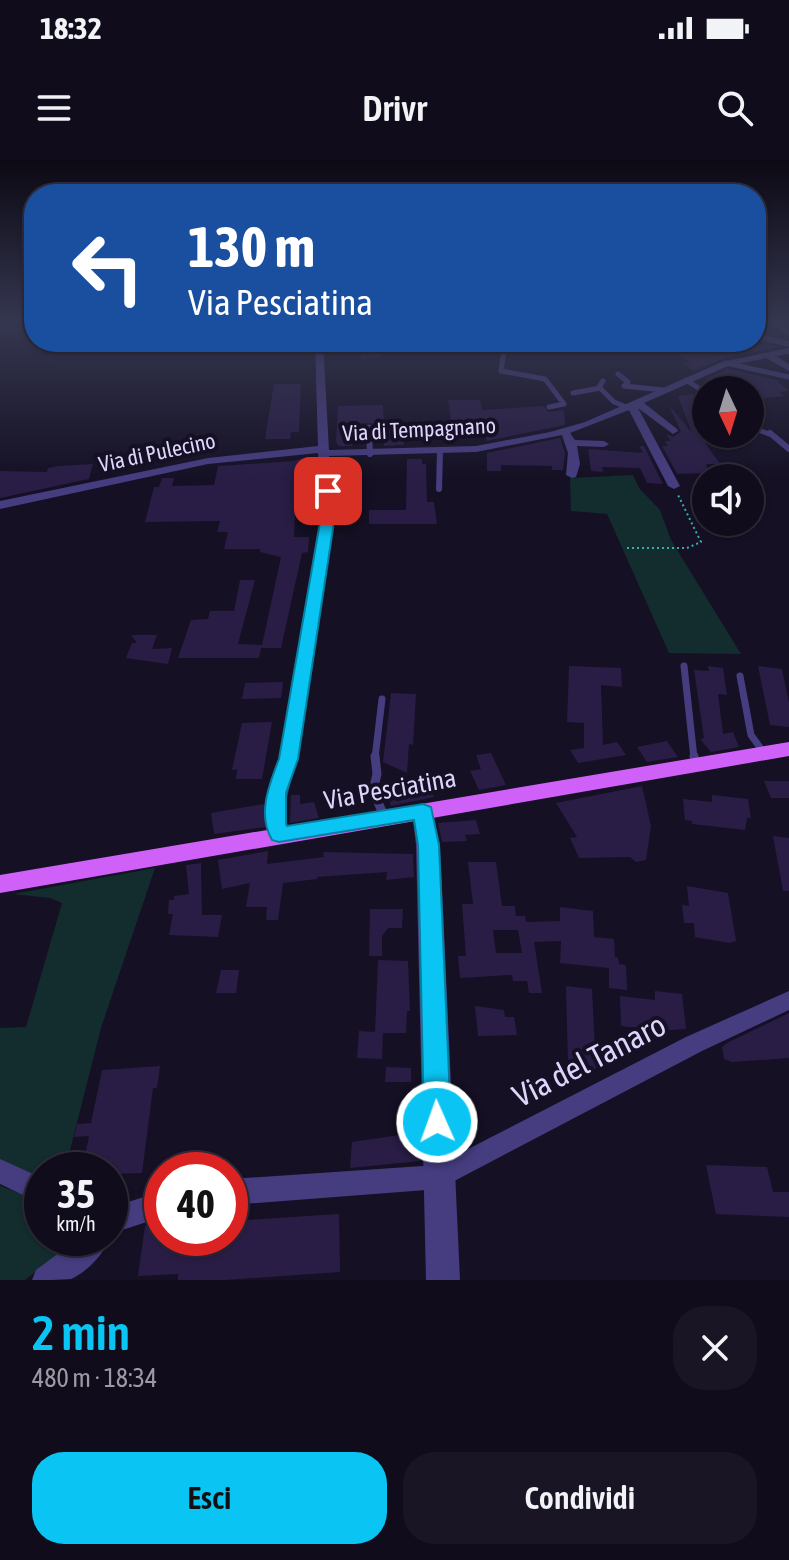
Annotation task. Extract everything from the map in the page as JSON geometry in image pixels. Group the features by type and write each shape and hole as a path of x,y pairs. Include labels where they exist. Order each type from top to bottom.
{"main road":[{"name":"Via Pesciatina","path":"0,884 789,749"}],"street":[{"path":"279,835 276,793 288,759 327,522 319,374"},
{"name":"Via di Tempagnano","path":"323,451 370,454 488,448 565,432 633,406 699,374"},
{"path":"633,406 673,431"},
{"path":"633,406 674,486"},
{"path":"565,432 571,443 575,467 572,475"},
{"path":"571,443 604,444"},
{"name":"Via di Pulecino","path":"0,505 208,461 323,451"},
{"path":"423,812 428,845 443,1280"},
{"name":"Via del Tanaro","path":"248,1191 439,1177 694,1044 789,1000"},
{"path":"0,1171 24,1182"},
{"path":"46,1280 80,1256"}],"lane":[{"path":"519,374 545,379 564,404 549,407"},
{"path":"618,374 628,382 624,386 664,390"},
{"path":"686,380 692,384"},
{"path":"573,393 601,385 614,402 633,406"},
{"path":"369,427 370,454"},
{"path":"764,431 789,449"},
{"path":"439,489 440,451"},
{"path":"684,666 695,764"},
{"path":"740,676 751,735 764,753"},
{"path":"382,699 373,791 385,819"}],"path":[{"path":"627,548 687,548 701,542 674,486"}],"green space":[{"path":"633,475 639,488 660,510 671,540 741,654 669,653 607,514 571,511 570,478"},
{"path":"155,868 101,1028 70,1152 24,1152 24,1176 0,1164 0,1028 26,1027 62,903 50,898 13,894"},
{"path":"0,1186 24,1195 24,1256 56,1256 25,1280 0,1280"}],"building":[{"path":"716,374 759,376 712,376"},
{"path":"764,377 781,381 777,381 789,391 779,392 785,396 764,398"},
{"path":"274,384 301,384 299,432 291,432 290,439 265,439"},
{"path":"692,394 692,433 678,396"},
{"path":"448,400 480,400 482,410 544,406 548,412 564,410 565,425 486,441 486,435 453,435"},
{"path":"383,405 384,423 352,423 352,446 339,446 336,442 338,406"},
{"path":"669,405 692,433 692,448 709,448 720,464 692,464 692,474 677,474 662,446 668,446 665,441 671,441 666,434 673,437 681,432"},
{"path":"383,424 402,424 404,445 384,446"},
{"path":"560,438 565,453 563,470 552,470 552,466 501,465 501,471 487,471 487,453"},
{"path":"639,446 644,446 663,484 647,483 640,468 602,467 603,472 591,471 588,449 643,453"},
{"path":"306,457 307,470 297,470 294,537 309,537 308,552 302,553 281,648 261,648 259,658 178,658 191,620 208,619 210,611 234,611 240,580 255,580 238,644 262,645 281,557 260,552 260,549 224,549 228,532 217,532 220,521 145,522 154,487 159,487 162,478 174,478 172,486 214,485 218,466 294,461"},
{"path":"407,459 422,459 422,464 426,464 427,502 434,502 437,524 369,524 369,510 406,510"},
{"path":"93,464 89,479 0,498 0,471 47,472 48,468 58,466"},
{"path":"131,635 157,635 152,649 172,648 168,664 126,658 132,643 137,643"},
{"path":"569,666 621,668 622,687 601,685 603,745 617,742 626,755 578,763 570,750 584,748 584,723 567,722"},
{"path":"708,666 723,668 727,695 718,694 723,734 733,732 739,747 711,752 700,739 704,738 694,670 709,671"},
{"path":"758,666 782,669 789,703 789,727 770,725"},
{"path":"283,682 281,698 242,699 245,683"},
{"path":"391,693 416,694 413,745 409,744 407,773 383,762"},
{"path":"272,722 262,779 236,779 237,769 232,770 242,723"},
{"path":"667,741 678,757 647,762 637,747"},
{"path":"491,753 506,785 479,790 470,771 481,769 476,755"},
{"path":"425,778 434,797 391,806 382,786"},
{"path":"764,781 789,781 789,798 771,798"},
{"path":"642,786 651,826 646,860 636,862 630,857 579,858 570,838 577,837 556,803"},
{"path":"291,795 300,795 300,804 314,802 319,818 290,823"},
{"path":"712,795 748,799 751,818 747,818 745,830 692,824 692,821 685,820 683,799 712,802"},
{"path":"264,804 266,827 214,834 211,813"},
{"path":"476,820 480,834 465,835 467,841 442,842 438,823"},
{"path":"773,836 789,838 789,891 783,891"},
{"path":"268,851 267,864 324,857 323,852 413,854 414,877 386,880 387,872 283,883 278,920 266,920 267,907 246,907 250,883 222,889 218,860"},
{"path":"468,862 496,862 502,906 515,906 516,916 525,916 526,922 560,921 560,907 593,911 594,937 614,939 615,957 619,964 626,965 627,990 609,988 609,968 560,963 561,941 534,942 542,993 529,993 527,981 513,981 512,975 460,978 458,956 466,956 462,904 473,904","holes":["493,930 518,930 522,953 496,953"]},
{"path":"201,863 202,915 222,915 218,937 169,935 173,914 168,914 169,900 189,894 186,865"},
{"path":"687,886 728,893 736,941 729,943 695,937 694,923 684,923 682,905 689,906"},
{"path":"370,909 403,909 402,928 388,928 382,936 382,956 369,956"},
{"path":"378,960 408,961 410,1011 407,1011 406,1033 383,1033 382,1059 357,1058 359,1031 375,1032"},
{"path":"221,970 239,970 236,993 216,993"},
{"path":"566,986 592,989 596,1069 568,1066"},
{"path":"655,991 682,994 686,1029 659,1031 621,1026 620,996 655,1000"},
{"path":"475,1006 504,1010 505,1017 514,1017 517,1035 478,1036"},
{"path":"789,1013 789,1058 732,1062 724,1059 722,1047 727,1043"},
{"path":"160,1066 157,1088 153,1088 142,1173 128,1173 128,1152 86,1152 89,1136 74,1137 77,1124 91,1123 102,1070"},
{"path":"386,1067 411,1068 411,1082 385,1082"},
{"path":"420,1132 420,1161 350,1168 352,1142"},
{"path":"706,1165 767,1167 773,1192 789,1192 789,1217 716,1214"},
{"path":"339,1214 340,1272 225,1280 178,1280 178,1274 138,1276 144,1233 144,1256 248,1256 248,1220"}],"route":[{"path":"328,491 327,522 288,759 276,793 276,824 279,835 423,812 428,845 437,1122"}]}
